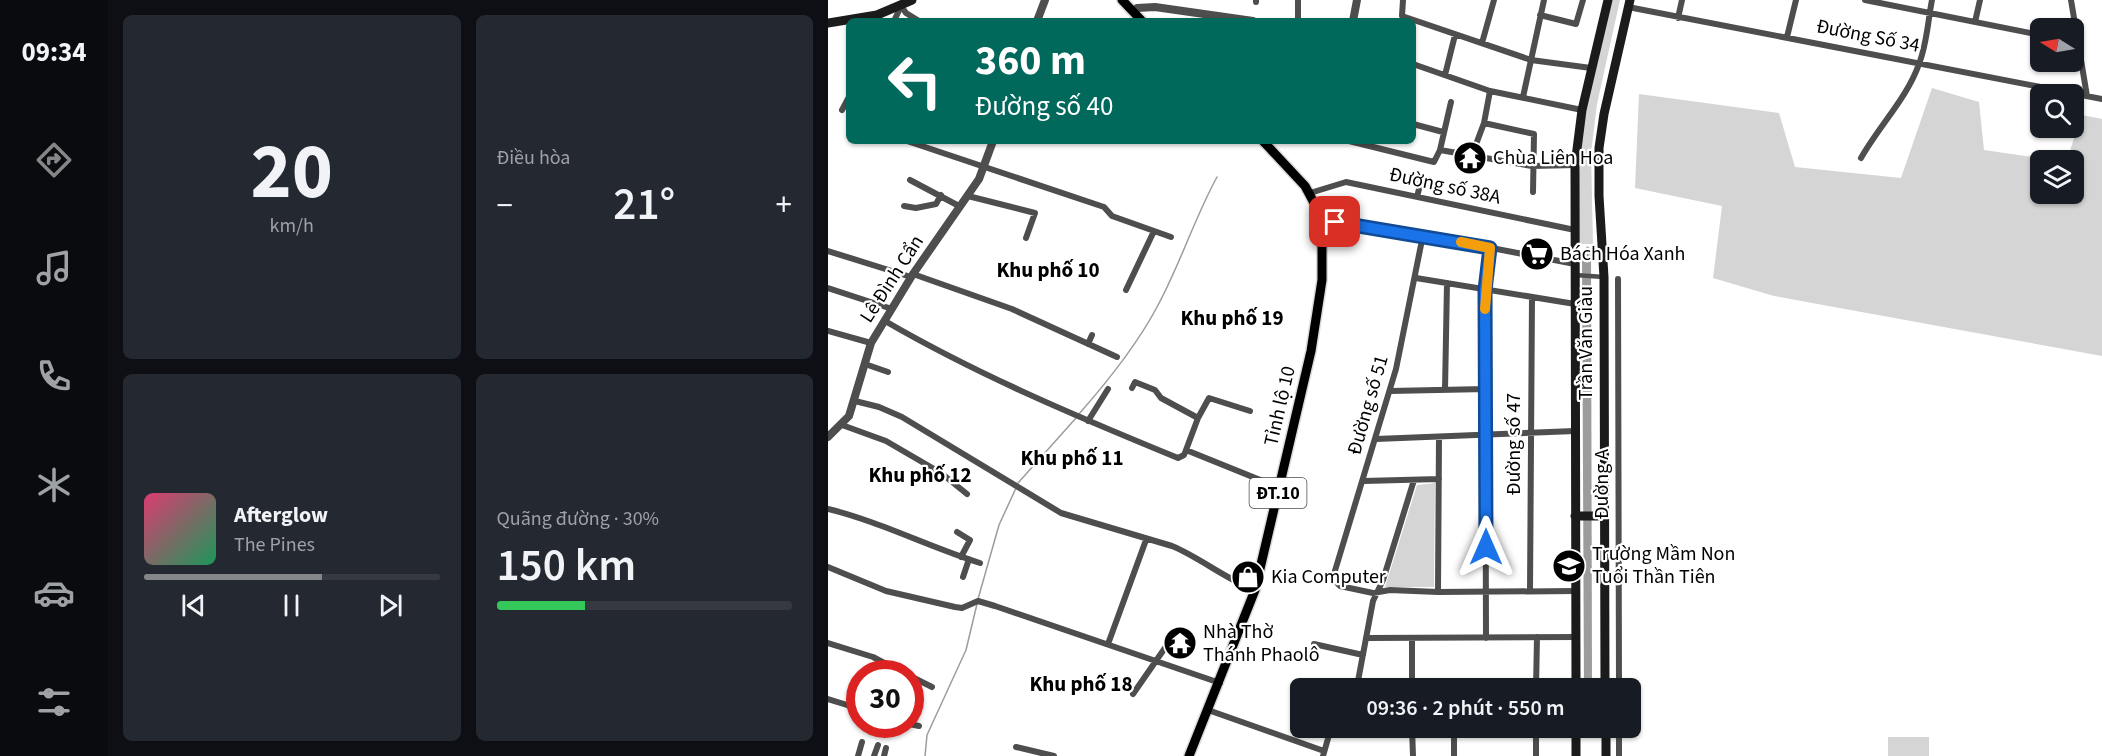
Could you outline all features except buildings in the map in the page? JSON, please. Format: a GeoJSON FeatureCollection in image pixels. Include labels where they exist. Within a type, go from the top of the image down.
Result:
{"type":"FeatureCollection","features":[{"type":"Feature","properties":{"kind":"main road"},"geometry":{"type":"LineString","coordinates":[[858,18],[876,15],[912,0]]}},
{"type":"Feature","properties":{"kind":"main road"},"geometry":{"type":"LineString","coordinates":[[1122,0],[1139,18]]}},
{"type":"Feature","properties":{"kind":"main road","name":"Trần Văn Giàu"},"geometry":{"type":"LineString","coordinates":[[1576,678],[1575,165],[1582,110],[1608,0]]}},
{"type":"Feature","properties":{"kind":"main road","name":"Trần Văn Giàu"},"geometry":{"type":"LineString","coordinates":[[1605,678],[1599,148],[1604,114],[1629,3]]}},
{"type":"Feature","properties":{"kind":"main road"},"geometry":{"type":"LineString","coordinates":[[828,23],[846,20]]}},
{"type":"Feature","properties":{"kind":"main road","name":"Tỉnh lộ 10"},"geometry":{"type":"LineString","coordinates":[[1189,756],[1220,683],[1255,590],[1311,351],[1322,280],[1321,220],[1310,193],[1270,144]]}},
{"type":"Feature","properties":{"kind":"main road"},"geometry":{"type":"LineString","coordinates":[[1577,516],[1602,516]]}},
{"type":"Feature","properties":{"kind":"main road"},"geometry":{"type":"LineString","coordinates":[[1576,738],[1576,756]]}},
{"type":"Feature","properties":{"kind":"main road"},"geometry":{"type":"LineString","coordinates":[[1606,738],[1606,756]]}},
{"type":"Feature","properties":{"kind":"street"},"geometry":{"type":"LineString","coordinates":[[1038,18],[1045,0]]}},
{"type":"Feature","properties":{"kind":"street"},"geometry":{"type":"LineString","coordinates":[[1298,0],[1298,18]]}},
{"type":"Feature","properties":{"kind":"street"},"geometry":{"type":"LineString","coordinates":[[1354,18],[1357,0]]}},
{"type":"Feature","properties":{"kind":"street"},"geometry":{"type":"LineString","coordinates":[[1403,0],[1401,16],[1407,18]]}},
{"type":"Feature","properties":{"kind":"street"},"geometry":{"type":"LineString","coordinates":[[1482,44],[1494,0]]}},
{"type":"Feature","properties":{"kind":"street"},"geometry":{"type":"LineString","coordinates":[[1523,98],[1544,0]]}},
{"type":"Feature","properties":{"kind":"street"},"geometry":{"type":"LineString","coordinates":[[1540,15],[1576,24],[1583,0]]}},
{"type":"Feature","properties":{"kind":"street"},"geometry":{"type":"LineString","coordinates":[[1678,18],[1682,0]]}},
{"type":"Feature","properties":{"kind":"street"},"geometry":{"type":"LineString","coordinates":[[1787,37],[1796,0]]}},
{"type":"Feature","properties":{"kind":"street"},"geometry":{"type":"LineString","coordinates":[[1864,0],[1884,2],[2030,32]]}},
{"type":"Feature","properties":{"kind":"street"},"geometry":{"type":"LineString","coordinates":[[1861,158],[1884,119],[1907,89],[1920,62],[1932,0]]}},
{"type":"Feature","properties":{"kind":"street"},"geometry":{"type":"LineString","coordinates":[[1975,22],[1980,0]]}},
{"type":"Feature","properties":{"kind":"street"},"geometry":{"type":"LineString","coordinates":[[2071,0],[2073,18]]}},
{"type":"Feature","properties":{"kind":"street","name":"Đường Số 34"},"geometry":{"type":"LineString","coordinates":[[1629,3],[1678,18],[1920,62],[2102,99]]}},
{"type":"Feature","properties":{"kind":"street"},"geometry":{"type":"LineString","coordinates":[[895,18],[901,6],[914,18]]}},
{"type":"Feature","properties":{"kind":"street"},"geometry":{"type":"LineString","coordinates":[[1134,12],[1137,8],[1155,7],[1232,18]]}},
{"type":"Feature","properties":{"kind":"street"},"geometry":{"type":"LineString","coordinates":[[1416,21],[1531,60],[1591,68]]}},
{"type":"Feature","properties":{"kind":"street"},"geometry":{"type":"LineString","coordinates":[[1445,75],[1455,35]]}},
{"type":"Feature","properties":{"kind":"street"},"geometry":{"type":"LineString","coordinates":[[1416,65],[1490,91],[1551,106],[1582,110]]}},
{"type":"Feature","properties":{"kind":"street"},"geometry":{"type":"LineString","coordinates":[[2082,72],[2087,96]]}},
{"type":"Feature","properties":{"kind":"street"},"geometry":{"type":"LineString","coordinates":[[1472,155],[1484,123],[1490,91]]}},
{"type":"Feature","properties":{"kind":"street"},"geometry":{"type":"LineString","coordinates":[[842,110],[846,102]]}},
{"type":"Feature","properties":{"kind":"street"},"geometry":{"type":"LineString","coordinates":[[1361,144],[1434,162],[1440,150],[1451,102]]}},
{"type":"Feature","properties":{"kind":"street"},"geometry":{"type":"LineString","coordinates":[[1484,123],[1534,134],[1533,192]]}},
{"type":"Feature","properties":{"kind":"street"},"geometry":{"type":"LineString","coordinates":[[1416,125],[1443,132]]}},
{"type":"Feature","properties":{"kind":"street"},"geometry":{"type":"LineString","coordinates":[[916,144],[1104,207],[1112,216],[1172,237]]}},
{"type":"Feature","properties":{"kind":"street","name":"Lê Đình Cẩn"},"geometry":{"type":"LineString","coordinates":[[828,437],[842,425],[855,401],[871,343],[912,276],[968,196],[985,168],[992,144]]}},
{"type":"Feature","properties":{"kind":"street"},"geometry":{"type":"LineString","coordinates":[[1440,150],[1532,166],[1575,165]]}},
{"type":"Feature","properties":{"kind":"street"},"geometry":{"type":"LineString","coordinates":[[1417,196],[1422,177]]}},
{"type":"Feature","properties":{"kind":"street"},"geometry":{"type":"LineString","coordinates":[[910,180],[941,195],[959,207]]}},
{"type":"Feature","properties":{"kind":"street","name":"Đường số 38A"},"geometry":{"type":"LineString","coordinates":[[1310,193],[1343,181],[1575,230]]}},
{"type":"Feature","properties":{"kind":"street"},"geometry":{"type":"LineString","coordinates":[[931,213],[941,195]]}},
{"type":"Feature","properties":{"kind":"street"},"geometry":{"type":"LineString","coordinates":[[968,196],[1035,213],[1026,238]]}},
{"type":"Feature","properties":{"kind":"street"},"geometry":{"type":"LineString","coordinates":[[904,206],[916,208],[936,204]]}},
{"type":"Feature","properties":{"kind":"street"},"geometry":{"type":"LineString","coordinates":[[1321,220],[1423,235],[1575,264]]}},
{"type":"Feature","properties":{"kind":"street"},"geometry":{"type":"LineString","coordinates":[[1126,290],[1154,231]]}},
{"type":"Feature","properties":{"kind":"street","name":"Đường số 51"},"geometry":{"type":"LineString","coordinates":[[1376,593],[1340,586],[1335,581],[1335,574],[1390,391],[1416,278],[1423,235]]}},
{"type":"Feature","properties":{"kind":"street"},"geometry":{"type":"LineString","coordinates":[[1486,638],[1485,290],[1490,248]]}},
{"type":"Feature","properties":{"kind":"street"},"geometry":{"type":"LineString","coordinates":[[828,251],[1012,309],[1117,357]]}},
{"type":"Feature","properties":{"kind":"street"},"geometry":{"type":"LineString","coordinates":[[1577,275],[1601,277]]}},
{"type":"Feature","properties":{"kind":"street"},"geometry":{"type":"LineString","coordinates":[[1416,278],[1575,304]]}},
{"type":"Feature","properties":{"kind":"street","name":"Đường A"},"geometry":{"type":"LineString","coordinates":[[1618,279],[1619,678]]}},
{"type":"Feature","properties":{"kind":"street"},"geometry":{"type":"LineString","coordinates":[[1445,390],[1447,283]]}},
{"type":"Feature","properties":{"kind":"street"},"geometry":{"type":"LineString","coordinates":[[828,288],[892,309]]}},
{"type":"Feature","properties":{"kind":"street","name":"Đường số 47"},"geometry":{"type":"LineString","coordinates":[[1530,591],[1532,297]]}},
{"type":"Feature","properties":{"kind":"street"},"geometry":{"type":"LineString","coordinates":[[885,321],[927,346],[1068,413],[1178,458],[1184,455],[1198,418],[1209,399],[1250,411]]}},
{"type":"Feature","properties":{"kind":"street"},"geometry":{"type":"LineString","coordinates":[[828,331],[871,343]]}},
{"type":"Feature","properties":{"kind":"street"},"geometry":{"type":"LineString","coordinates":[[1088,344],[1092,335]]}},
{"type":"Feature","properties":{"kind":"street"},"geometry":{"type":"LineString","coordinates":[[865,364],[888,372]]}},
{"type":"Feature","properties":{"kind":"street"},"geometry":{"type":"LineString","coordinates":[[1131,388],[1135,382],[1147,385],[1158,391],[1161,398],[1198,418]]}},
{"type":"Feature","properties":{"kind":"street"},"geometry":{"type":"LineString","coordinates":[[1085,420],[1108,389]]}},
{"type":"Feature","properties":{"kind":"street"},"geometry":{"type":"LineString","coordinates":[[1390,391],[1486,389]]}},
{"type":"Feature","properties":{"kind":"street"},"geometry":{"type":"LineString","coordinates":[[855,401],[879,407],[902,417],[1061,513],[1187,552],[1235,582],[1255,590]]}},
{"type":"Feature","properties":{"kind":"street"},"geometry":{"type":"LineString","coordinates":[[842,425],[886,441],[941,473],[968,494]]}},
{"type":"Feature","properties":{"kind":"street"},"geometry":{"type":"LineString","coordinates":[[1376,440],[1575,431]]}},
{"type":"Feature","properties":{"kind":"street"},"geometry":{"type":"LineString","coordinates":[[1438,592],[1439,437]]}},
{"type":"Feature","properties":{"kind":"street"},"geometry":{"type":"LineString","coordinates":[[1186,450],[1280,488]]}},
{"type":"Feature","properties":{"kind":"street"},"geometry":{"type":"LineString","coordinates":[[1364,481],[1439,479]]}},
{"type":"Feature","properties":{"kind":"street"},"geometry":{"type":"LineString","coordinates":[[1359,678],[1376,593],[1383,580],[1414,480]]}},
{"type":"Feature","properties":{"kind":"street"},"geometry":{"type":"LineString","coordinates":[[828,509],[910,536],[940,550],[980,562]]}},
{"type":"Feature","properties":{"kind":"street"},"geometry":{"type":"LineString","coordinates":[[957,532],[970,540],[961,557]]}},
{"type":"Feature","properties":{"kind":"street"},"geometry":{"type":"LineString","coordinates":[[1108,644],[1146,540]]}},
{"type":"Feature","properties":{"kind":"street"},"geometry":{"type":"LineString","coordinates":[[963,577],[969,559]]}},
{"type":"Feature","properties":{"kind":"street"},"geometry":{"type":"LineString","coordinates":[[828,567],[886,591],[955,607],[969,606],[978,601],[995,606],[1220,683]]}},
{"type":"Feature","properties":{"kind":"street"},"geometry":{"type":"LineString","coordinates":[[1376,593],[1390,590],[1576,591]]}},
{"type":"Feature","properties":{"kind":"street"},"geometry":{"type":"LineString","coordinates":[[1133,694],[1176,633]]}},
{"type":"Feature","properties":{"kind":"street"},"geometry":{"type":"LineString","coordinates":[[1536,678],[1537,637]]}},
{"type":"Feature","properties":{"kind":"street"},"geometry":{"type":"LineString","coordinates":[[1366,638],[1576,637]]}},
{"type":"Feature","properties":{"kind":"street"},"geometry":{"type":"LineString","coordinates":[[1412,638],[1412,678]]}},
{"type":"Feature","properties":{"kind":"street"},"geometry":{"type":"LineString","coordinates":[[828,644],[879,660]]}},
{"type":"Feature","properties":{"kind":"street"},"geometry":{"type":"LineString","coordinates":[[1314,644],[1363,655]]}},
{"type":"Feature","properties":{"kind":"street"},"geometry":{"type":"LineString","coordinates":[[924,683],[932,687]]}},
{"type":"Feature","properties":{"kind":"street"},"geometry":{"type":"LineString","coordinates":[[828,699],[846,705]]}},
{"type":"Feature","properties":{"kind":"street"},"geometry":{"type":"LineString","coordinates":[[1208,710],[1323,754],[1328,738]]}},
{"type":"Feature","properties":{"kind":"street"},"geometry":{"type":"LineString","coordinates":[[1412,738],[1413,756]]}},
{"type":"Feature","properties":{"kind":"street"},"geometry":{"type":"LineString","coordinates":[[1454,738],[1454,756]]}},
{"type":"Feature","properties":{"kind":"street"},"geometry":{"type":"LineString","coordinates":[[1536,738],[1536,756]]}},
{"type":"Feature","properties":{"kind":"street"},"geometry":{"type":"LineString","coordinates":[[1619,738],[1619,756]]}},
{"type":"Feature","properties":{"kind":"street"},"geometry":{"type":"LineString","coordinates":[[858,756],[862,742]]}},
{"type":"Feature","properties":{"kind":"street"},"geometry":{"type":"LineString","coordinates":[[874,756],[878,745]]}},
{"type":"Feature","properties":{"kind":"street"},"geometry":{"type":"LineString","coordinates":[[1016,747],[1054,756]]}},
{"type":"Feature","properties":{"kind":"street"},"geometry":{"type":"LineString","coordinates":[[884,756],[886,748]]}},
{"type":"Feature","properties":{"kind":"shaded area"},"geometry":{"type":"Polygon","coordinates":[[[1610,0],[1620,0],[1597,104],[1591,153],[1593,244],[1579,244],[1578,185],[1585,107],[1610,0]]]}},
{"type":"Feature","properties":{"kind":"shaded area"},"geometry":{"type":"Polygon","coordinates":[[[1932,88],[1979,102],[1984,150],[2030,157],[2030,204],[2084,204],[2084,150],[2070,150],[2074,138],[2084,138],[2084,115],[2102,119],[2102,356],[1774,296],[1713,278],[1722,206],[1635,188],[1639,94],[1779,113],[1795,167],[1901,178],[1932,88]]]}},
{"type":"Feature","properties":{"kind":"shaded area"},"geometry":{"type":"Polygon","coordinates":[[[1587,246],[1591,249],[1592,678],[1584,678],[1582,258],[1587,246]]]}},
{"type":"Feature","properties":{"kind":"shaded area"},"geometry":{"type":"Polygon","coordinates":[[[1435,483],[1434,587],[1385,587],[1417,485],[1435,483]]]}},
{"type":"Feature","properties":{"kind":"shaded area"},"geometry":{"type":"Polygon","coordinates":[[[1888,737],[1929,737],[1929,756],[1888,756],[1888,737]]]}},
{"type":"Feature","properties":{"kind":"waterway"},"geometry":{"type":"LineString","coordinates":[[1079,414],[1101,389],[1149,321],[1173,275],[1217,177]]}},
{"type":"Feature","properties":{"kind":"waterway"},"geometry":{"type":"LineString","coordinates":[[1018,483],[1076,418]]}},
{"type":"Feature","properties":{"kind":"waterway"},"geometry":{"type":"LineString","coordinates":[[978,599],[999,525],[1016,488]]}},
{"type":"Feature","properties":{"kind":"waterway"},"geometry":{"type":"LineString","coordinates":[[925,756],[927,735],[966,650],[977,604]]}},
{"type":"Feature","properties":{"kind":"slow traffic"},"geometry":{"type":"LineString","coordinates":[[1461,242],[1490,248],[1485,309]]}},
{"type":"Feature","properties":{"kind":"place","name":"Chùa Liên Hoa"},"geometry":{"type":"Point","coordinates":[1470,158]}},
{"type":"Feature","properties":{"kind":"place","name":"Bách Hóa Xanh"},"geometry":{"type":"Point","coordinates":[1537,254]}},
{"type":"Feature","properties":{"kind":"place","name":"Trường Mầm Non Tuổi Thần Tiên"},"geometry":{"type":"Point","coordinates":[1569,566]}},
{"type":"Feature","properties":{"kind":"place","name":"Kia Computer"},"geometry":{"type":"Point","coordinates":[1248,577]}},
{"type":"Feature","properties":{"kind":"place","name":"Nhà Thờ Thánh Phaolô"},"geometry":{"type":"Point","coordinates":[1180,643]}},
{"type":"Feature","properties":{"kind":"district","name":"Khu phố 10"},"geometry":{"type":"Point","coordinates":[1048,270]}},
{"type":"Feature","properties":{"kind":"district","name":"Khu phố 19"},"geometry":{"type":"Point","coordinates":[1232,318]}},
{"type":"Feature","properties":{"kind":"district","name":"Khu phố 11"},"geometry":{"type":"Point","coordinates":[1072,458]}},
{"type":"Feature","properties":{"kind":"district","name":"Khu phố 12"},"geometry":{"type":"Point","coordinates":[920,475]}},
{"type":"Feature","properties":{"kind":"district","name":"Khu phố 18"},"geometry":{"type":"Point","coordinates":[1081,684]}},
{"type":"Feature","properties":{"kind":"route"},"geometry":{"type":"LineString","coordinates":[[1335,222],[1392,229],[1490,248],[1485,290],[1486,547]]}}]}
